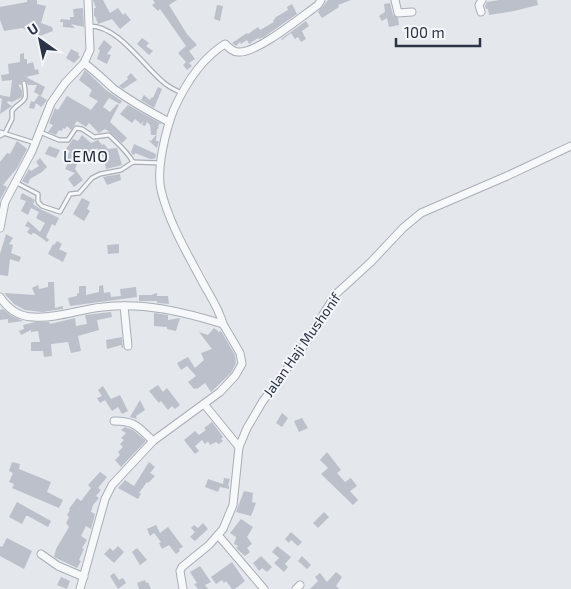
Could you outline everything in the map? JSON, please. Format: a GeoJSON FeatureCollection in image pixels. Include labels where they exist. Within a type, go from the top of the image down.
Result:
{"type":"FeatureCollection","features":[{"type":"Feature","properties":{"kind":"street"},"geometry":{"type":"LineString","coordinates":[[0,228],[2,202],[16,182],[35,143],[45,114],[56,95],[84,63],[90,50],[88,26],[90,6],[88,0]]}},
{"type":"Feature","properties":{"kind":"street"},"geometry":{"type":"LineString","coordinates":[[80,589],[101,510],[108,491],[153,441],[204,404],[229,383],[242,364],[240,353],[223,324],[218,309],[172,224],[161,189],[160,163],[169,122],[182,93],[197,70],[220,47],[225,44],[235,52],[240,52],[268,41],[318,5],[321,0]]}},
{"type":"Feature","properties":{"kind":"street"},"geometry":{"type":"LineString","coordinates":[[395,0],[398,12],[412,12]]}},
{"type":"Feature","properties":{"kind":"street"},"geometry":{"type":"LineString","coordinates":[[481,12],[479,4],[482,0]]}},
{"type":"Feature","properties":{"kind":"street"},"geometry":{"type":"LineString","coordinates":[[84,63],[115,89],[142,108],[169,122]]}},
{"type":"Feature","properties":{"kind":"street","name":"Jalan Haji Mushonif"},"geometry":{"type":"LineString","coordinates":[[183,589],[180,571],[182,567],[218,535],[228,519],[232,505],[239,447],[247,428],[256,411],[301,350],[333,298],[408,224],[426,210],[508,176],[571,146]]}},
{"type":"Feature","properties":{"kind":"street"},"geometry":{"type":"LineString","coordinates":[[0,297],[13,311],[35,318],[96,308],[124,306],[179,312],[223,324]]}},
{"type":"Feature","properties":{"kind":"street"},"geometry":{"type":"LineString","coordinates":[[124,306],[128,346]]}},
{"type":"Feature","properties":{"kind":"street"},"geometry":{"type":"LineString","coordinates":[[204,404],[239,447]]}},
{"type":"Feature","properties":{"kind":"street"},"geometry":{"type":"LineString","coordinates":[[114,421],[134,423],[153,441]]}},
{"type":"Feature","properties":{"kind":"street"},"geometry":{"type":"LineString","coordinates":[[218,535],[264,589]]}},
{"type":"Feature","properties":{"kind":"street"},"geometry":{"type":"LineString","coordinates":[[41,554],[58,566],[84,577]]}},
{"type":"Feature","properties":{"kind":"lane"},"geometry":{"type":"LineString","coordinates":[[88,26],[101,27],[120,40],[164,84],[182,93]]}},
{"type":"Feature","properties":{"kind":"lane"},"geometry":{"type":"LineString","coordinates":[[0,136],[5,133],[12,119],[12,111],[24,102],[26,97],[24,83]]}},
{"type":"Feature","properties":{"kind":"lane"},"geometry":{"type":"LineString","coordinates":[[39,132],[64,140],[68,140],[76,128],[82,129],[94,137],[109,134],[125,150],[133,162]]}},
{"type":"Feature","properties":{"kind":"lane"},"geometry":{"type":"LineString","coordinates":[[0,132],[35,143]]}},
{"type":"Feature","properties":{"kind":"lane"},"geometry":{"type":"LineString","coordinates":[[16,182],[38,194],[38,202],[42,206],[60,212],[70,194],[79,193],[92,178],[100,174],[121,170],[133,162],[160,163]]}},
{"type":"Feature","properties":{"kind":"building"},"geometry":{"type":"Polygon","coordinates":[[[27,0],[37,0],[37,4],[46,6],[41,23],[52,27],[53,31],[37,37],[38,34],[22,28],[4,31],[0,20],[0,7],[27,2],[27,0]]]}},
{"type":"Feature","properties":{"kind":"building"},"geometry":{"type":"Polygon","coordinates":[[[93,0],[103,0],[110,13],[118,8],[123,15],[125,13],[131,20],[120,29],[112,19],[98,24],[94,16],[94,8],[96,8],[93,0]]]}},
{"type":"Feature","properties":{"kind":"building"},"geometry":{"type":"Polygon","coordinates":[[[153,0],[177,0],[169,5],[187,34],[197,45],[189,51],[195,59],[189,63],[192,66],[187,70],[183,65],[186,62],[178,53],[186,46],[160,9],[158,11],[152,5],[155,3],[153,0]]]}},
{"type":"Feature","properties":{"kind":"building"},"geometry":{"type":"Polygon","coordinates":[[[328,0],[351,0],[338,5],[339,7],[322,18],[318,12],[328,0]]]}},
{"type":"Feature","properties":{"kind":"building"},"geometry":{"type":"Polygon","coordinates":[[[499,0],[537,0],[538,5],[489,15],[488,9],[485,6],[487,2],[499,0]]]}},
{"type":"Feature","properties":{"kind":"building"},"geometry":{"type":"Polygon","coordinates":[[[390,3],[393,15],[398,18],[399,25],[389,27],[387,18],[382,21],[379,16],[385,12],[384,4],[390,3]]]}},
{"type":"Feature","properties":{"kind":"building"},"geometry":{"type":"Polygon","coordinates":[[[292,4],[297,14],[264,37],[258,38],[249,44],[247,40],[241,44],[240,42],[236,46],[232,43],[258,27],[260,30],[274,22],[276,17],[288,10],[287,7],[292,4]]]}},
{"type":"Feature","properties":{"kind":"building"},"geometry":{"type":"Polygon","coordinates":[[[217,5],[223,6],[220,21],[214,19],[217,5]]]}},
{"type":"Feature","properties":{"kind":"building"},"geometry":{"type":"Polygon","coordinates":[[[83,8],[84,27],[71,24],[75,28],[63,27],[63,22],[60,22],[61,19],[70,20],[70,17],[74,17],[73,9],[83,8]]]}},
{"type":"Feature","properties":{"kind":"building"},"geometry":{"type":"Polygon","coordinates":[[[306,21],[309,26],[302,31],[306,39],[301,42],[298,37],[295,39],[291,33],[281,39],[306,21]]]}},
{"type":"Feature","properties":{"kind":"building"},"geometry":{"type":"Polygon","coordinates":[[[142,38],[149,43],[146,46],[153,51],[149,55],[137,44],[142,38]]]}},
{"type":"Feature","properties":{"kind":"building"},"geometry":{"type":"Polygon","coordinates":[[[104,40],[112,47],[107,54],[111,55],[107,64],[97,59],[100,50],[98,49],[104,40]]]}},
{"type":"Feature","properties":{"kind":"building"},"geometry":{"type":"Polygon","coordinates":[[[71,49],[79,53],[80,57],[74,63],[66,58],[71,49]]]}},
{"type":"Feature","properties":{"kind":"building"},"geometry":{"type":"Polygon","coordinates":[[[24,53],[24,59],[27,59],[27,64],[33,62],[35,70],[38,69],[39,74],[26,77],[45,87],[41,96],[34,92],[37,85],[28,85],[26,81],[22,80],[21,85],[18,84],[22,91],[22,97],[12,102],[8,101],[7,103],[12,106],[0,114],[2,99],[0,95],[10,97],[12,80],[2,81],[1,75],[9,74],[8,64],[20,62],[20,54],[24,53]]]}},
{"type":"Feature","properties":{"kind":"building"},"geometry":{"type":"Polygon","coordinates":[[[85,70],[106,90],[122,101],[120,104],[109,98],[103,107],[110,112],[117,104],[119,105],[110,122],[127,138],[122,143],[105,129],[99,133],[89,123],[86,127],[77,121],[71,130],[67,126],[62,131],[59,130],[56,135],[48,132],[53,125],[49,123],[55,108],[58,110],[67,96],[91,110],[98,101],[89,96],[92,90],[79,80],[85,70]]]}},
{"type":"Feature","properties":{"kind":"building"},"geometry":{"type":"Polygon","coordinates":[[[131,73],[137,80],[123,89],[119,86],[128,79],[127,77],[131,73]]]}},
{"type":"Feature","properties":{"kind":"building"},"geometry":{"type":"Polygon","coordinates":[[[158,87],[162,89],[154,108],[141,100],[144,95],[150,100],[153,98],[158,87]]]}},
{"type":"Feature","properties":{"kind":"building"},"geometry":{"type":"Polygon","coordinates":[[[39,95],[47,100],[41,107],[36,103],[34,109],[29,108],[31,101],[34,102],[39,95]]]}},
{"type":"Feature","properties":{"kind":"building"},"geometry":{"type":"Polygon","coordinates":[[[128,105],[162,124],[159,124],[157,129],[156,141],[159,141],[157,148],[148,140],[151,141],[156,135],[151,135],[150,125],[147,122],[145,126],[142,125],[144,121],[141,124],[135,119],[132,123],[120,114],[128,105]]]}},
{"type":"Feature","properties":{"kind":"building"},"geometry":{"type":"Polygon","coordinates":[[[82,135],[91,143],[98,140],[108,149],[117,148],[122,165],[106,169],[104,159],[97,148],[84,158],[81,154],[75,169],[83,180],[74,187],[68,179],[75,173],[65,169],[68,163],[64,161],[70,151],[66,149],[73,139],[78,141],[82,135]]]}},
{"type":"Feature","properties":{"kind":"building"},"geometry":{"type":"Polygon","coordinates":[[[17,141],[27,149],[17,168],[3,185],[7,187],[0,200],[0,162],[7,153],[10,154],[17,141]]]}},
{"type":"Feature","properties":{"kind":"building"},"geometry":{"type":"Polygon","coordinates":[[[134,144],[156,154],[156,157],[150,159],[135,153],[135,155],[132,154],[134,144]]]}},
{"type":"Feature","properties":{"kind":"building"},"geometry":{"type":"Polygon","coordinates":[[[49,146],[60,150],[56,158],[45,154],[49,146]]]}},
{"type":"Feature","properties":{"kind":"building"},"geometry":{"type":"Polygon","coordinates":[[[40,158],[47,167],[30,179],[28,184],[22,181],[29,169],[31,171],[39,166],[36,162],[40,158]]]}},
{"type":"Feature","properties":{"kind":"building"},"geometry":{"type":"Polygon","coordinates":[[[120,174],[121,180],[107,185],[103,177],[120,174]]]}},
{"type":"Feature","properties":{"kind":"building"},"geometry":{"type":"Polygon","coordinates":[[[22,193],[35,200],[33,204],[40,209],[59,218],[55,226],[52,224],[46,237],[49,240],[47,242],[36,234],[33,233],[31,235],[27,232],[30,228],[25,226],[28,221],[40,232],[45,223],[36,218],[39,212],[31,208],[28,215],[21,211],[26,201],[20,199],[22,193]]]}},
{"type":"Feature","properties":{"kind":"building"},"geometry":{"type":"Polygon","coordinates":[[[82,198],[90,202],[87,209],[90,211],[84,221],[73,214],[82,198]]]}},
{"type":"Feature","properties":{"kind":"building"},"geometry":{"type":"Polygon","coordinates":[[[6,234],[13,238],[9,244],[13,245],[11,253],[21,257],[19,262],[10,259],[8,276],[0,275],[0,254],[6,234]]]}},
{"type":"Feature","properties":{"kind":"building"},"geometry":{"type":"Polygon","coordinates":[[[57,241],[62,244],[59,249],[67,253],[63,262],[48,254],[53,244],[57,241]]]}},
{"type":"Feature","properties":{"kind":"building"},"geometry":{"type":"Polygon","coordinates":[[[119,244],[119,253],[108,254],[107,245],[119,244]]]}},
{"type":"Feature","properties":{"kind":"building"},"geometry":{"type":"Polygon","coordinates":[[[48,282],[54,282],[55,308],[63,306],[63,309],[42,312],[25,310],[14,304],[4,293],[35,295],[32,288],[38,285],[39,289],[48,287],[48,282]]]}},
{"type":"Feature","properties":{"kind":"building"},"geometry":{"type":"Polygon","coordinates":[[[103,285],[104,293],[110,292],[111,297],[121,296],[120,289],[136,287],[137,297],[70,306],[68,298],[77,296],[79,286],[86,286],[86,295],[99,292],[99,286],[103,285]]]}},
{"type":"Feature","properties":{"kind":"building"},"geometry":{"type":"Polygon","coordinates":[[[157,293],[157,296],[168,296],[169,304],[157,303],[157,301],[139,301],[139,295],[157,293]]]}},
{"type":"Feature","properties":{"kind":"building"},"geometry":{"type":"Polygon","coordinates":[[[3,309],[23,321],[8,323],[8,319],[0,320],[0,310],[3,309]]]}},
{"type":"Feature","properties":{"kind":"building"},"geometry":{"type":"Polygon","coordinates":[[[111,312],[112,317],[97,320],[99,330],[78,336],[81,351],[71,353],[68,342],[51,344],[52,356],[44,357],[43,351],[31,351],[31,342],[40,342],[38,331],[31,332],[31,330],[21,335],[19,331],[24,329],[23,325],[35,322],[49,322],[50,324],[75,318],[76,326],[87,324],[85,315],[111,312]]]}},
{"type":"Feature","properties":{"kind":"building"},"geometry":{"type":"Polygon","coordinates":[[[154,313],[168,315],[168,320],[180,318],[176,331],[167,329],[167,327],[154,326],[154,313]]]}},
{"type":"Feature","properties":{"kind":"building"},"geometry":{"type":"Polygon","coordinates":[[[214,328],[219,332],[221,331],[235,355],[236,363],[231,373],[211,392],[205,383],[194,389],[188,382],[196,376],[187,366],[181,370],[177,363],[188,357],[195,368],[204,360],[201,353],[212,349],[199,332],[208,335],[214,328]]]}},
{"type":"Feature","properties":{"kind":"building"},"geometry":{"type":"Polygon","coordinates":[[[122,337],[123,348],[121,345],[107,349],[106,340],[122,337]]]}},
{"type":"Feature","properties":{"kind":"building"},"geometry":{"type":"Polygon","coordinates":[[[158,385],[163,392],[167,388],[180,405],[175,409],[172,406],[168,410],[161,401],[159,403],[149,391],[158,385]]]}},
{"type":"Feature","properties":{"kind":"building"},"geometry":{"type":"Polygon","coordinates":[[[103,386],[111,399],[120,395],[128,411],[122,414],[118,407],[112,411],[105,400],[100,403],[97,398],[102,396],[98,390],[103,386]]]}},
{"type":"Feature","properties":{"kind":"building"},"geometry":{"type":"Polygon","coordinates":[[[140,400],[145,410],[136,416],[137,419],[130,417],[140,400]]]}},
{"type":"Feature","properties":{"kind":"building"},"geometry":{"type":"Polygon","coordinates":[[[282,413],[288,418],[282,427],[276,423],[282,413]]]}},
{"type":"Feature","properties":{"kind":"building"},"geometry":{"type":"Polygon","coordinates":[[[302,418],[308,428],[299,432],[294,421],[302,418]]]}},
{"type":"Feature","properties":{"kind":"building"},"geometry":{"type":"Polygon","coordinates":[[[212,422],[223,437],[221,439],[223,441],[219,444],[216,442],[210,445],[208,441],[205,444],[202,440],[195,446],[199,451],[195,454],[184,440],[195,431],[199,435],[212,422]]]}},
{"type":"Feature","properties":{"kind":"building"},"geometry":{"type":"Polygon","coordinates":[[[125,427],[133,430],[146,441],[121,467],[115,460],[120,455],[118,452],[123,447],[120,444],[124,440],[121,438],[126,433],[121,430],[125,427]]]}},
{"type":"Feature","properties":{"kind":"building"},"geometry":{"type":"Polygon","coordinates":[[[327,452],[341,470],[337,473],[345,482],[351,478],[357,486],[350,491],[358,500],[353,505],[321,474],[328,468],[320,460],[327,452]]]}},
{"type":"Feature","properties":{"kind":"building"},"geometry":{"type":"Polygon","coordinates":[[[12,462],[20,464],[19,469],[51,482],[47,492],[63,500],[59,508],[12,488],[14,484],[9,482],[13,473],[9,471],[12,462]]]}},
{"type":"Feature","properties":{"kind":"building"},"geometry":{"type":"Polygon","coordinates":[[[149,462],[155,467],[150,473],[155,476],[147,482],[139,493],[141,494],[138,499],[118,488],[125,480],[134,486],[149,462]]]}},
{"type":"Feature","properties":{"kind":"building"},"geometry":{"type":"Polygon","coordinates":[[[100,472],[107,477],[98,488],[101,490],[96,496],[99,498],[93,505],[91,512],[95,514],[91,529],[86,526],[81,536],[87,540],[82,548],[84,549],[79,560],[81,561],[77,568],[54,557],[56,549],[69,527],[66,523],[69,517],[67,515],[69,509],[77,498],[81,501],[91,488],[88,485],[100,472]]]}},
{"type":"Feature","properties":{"kind":"building"},"geometry":{"type":"Polygon","coordinates":[[[224,478],[230,479],[229,489],[220,487],[218,492],[205,487],[208,479],[223,484],[224,478]]]}},
{"type":"Feature","properties":{"kind":"building"},"geometry":{"type":"Polygon","coordinates":[[[244,491],[253,493],[252,502],[256,503],[251,516],[236,512],[244,491]]]}},
{"type":"Feature","properties":{"kind":"building"},"geometry":{"type":"Polygon","coordinates":[[[17,502],[51,521],[48,527],[28,516],[26,516],[22,524],[9,517],[17,502]]]}},
{"type":"Feature","properties":{"kind":"building"},"geometry":{"type":"Polygon","coordinates":[[[324,512],[329,517],[318,528],[313,523],[324,512]]]}},
{"type":"Feature","properties":{"kind":"building"},"geometry":{"type":"Polygon","coordinates":[[[241,519],[253,527],[247,537],[252,544],[247,548],[250,552],[245,556],[236,548],[238,546],[234,544],[236,537],[230,533],[241,519]]]}},
{"type":"Feature","properties":{"kind":"building"},"geometry":{"type":"Polygon","coordinates":[[[203,523],[208,529],[195,541],[190,537],[195,532],[191,528],[194,525],[198,528],[203,523]]]}},
{"type":"Feature","properties":{"kind":"building"},"geometry":{"type":"Polygon","coordinates":[[[156,525],[160,533],[168,527],[183,547],[179,549],[180,551],[176,554],[169,545],[162,549],[159,543],[161,542],[154,533],[150,536],[147,529],[156,525]]]}},
{"type":"Feature","properties":{"kind":"building"},"geometry":{"type":"Polygon","coordinates":[[[291,532],[302,542],[298,546],[291,540],[289,543],[285,539],[291,532]]]}},
{"type":"Feature","properties":{"kind":"building"},"geometry":{"type":"Polygon","coordinates":[[[7,538],[32,551],[24,569],[0,556],[0,546],[2,547],[7,538]]]}},
{"type":"Feature","properties":{"kind":"building"},"geometry":{"type":"Polygon","coordinates":[[[118,546],[124,552],[114,563],[104,554],[110,548],[113,551],[118,546]]]}},
{"type":"Feature","properties":{"kind":"building"},"geometry":{"type":"Polygon","coordinates":[[[277,546],[291,557],[285,564],[288,567],[284,572],[274,563],[279,558],[272,552],[277,546]]]}},
{"type":"Feature","properties":{"kind":"building"},"geometry":{"type":"Polygon","coordinates":[[[137,548],[147,560],[140,565],[132,552],[137,548]]]}},
{"type":"Feature","properties":{"kind":"building"},"geometry":{"type":"Polygon","coordinates":[[[261,556],[272,567],[267,572],[262,568],[259,571],[253,563],[261,556]]]}},
{"type":"Feature","properties":{"kind":"building"},"geometry":{"type":"Polygon","coordinates":[[[302,556],[311,565],[307,569],[298,561],[302,556]]]}},
{"type":"Feature","properties":{"kind":"building"},"geometry":{"type":"Polygon","coordinates":[[[232,562],[245,581],[235,589],[232,589],[226,581],[224,583],[222,580],[216,584],[211,577],[232,562]]]}},
{"type":"Feature","properties":{"kind":"building"},"geometry":{"type":"Polygon","coordinates":[[[200,566],[211,582],[205,585],[208,589],[198,589],[194,584],[197,583],[190,572],[200,566]]]}},
{"type":"Feature","properties":{"kind":"building"},"geometry":{"type":"Polygon","coordinates":[[[336,572],[342,577],[336,586],[339,589],[310,589],[318,581],[315,577],[320,573],[327,582],[336,572]]]}},
{"type":"Feature","properties":{"kind":"building"},"geometry":{"type":"Polygon","coordinates":[[[114,573],[119,580],[123,578],[126,583],[118,589],[110,576],[114,573]]]}},
{"type":"Feature","properties":{"kind":"building"},"geometry":{"type":"Polygon","coordinates":[[[61,577],[70,581],[67,589],[57,585],[61,577]]]}},
{"type":"Feature","properties":{"kind":"building"},"geometry":{"type":"Polygon","coordinates":[[[145,580],[151,589],[139,589],[137,583],[145,580]]]}},
{"type":"Feature","properties":{"kind":"district","name":"LEMO"},"geometry":{"type":"Point","coordinates":[86,156]}}]}
